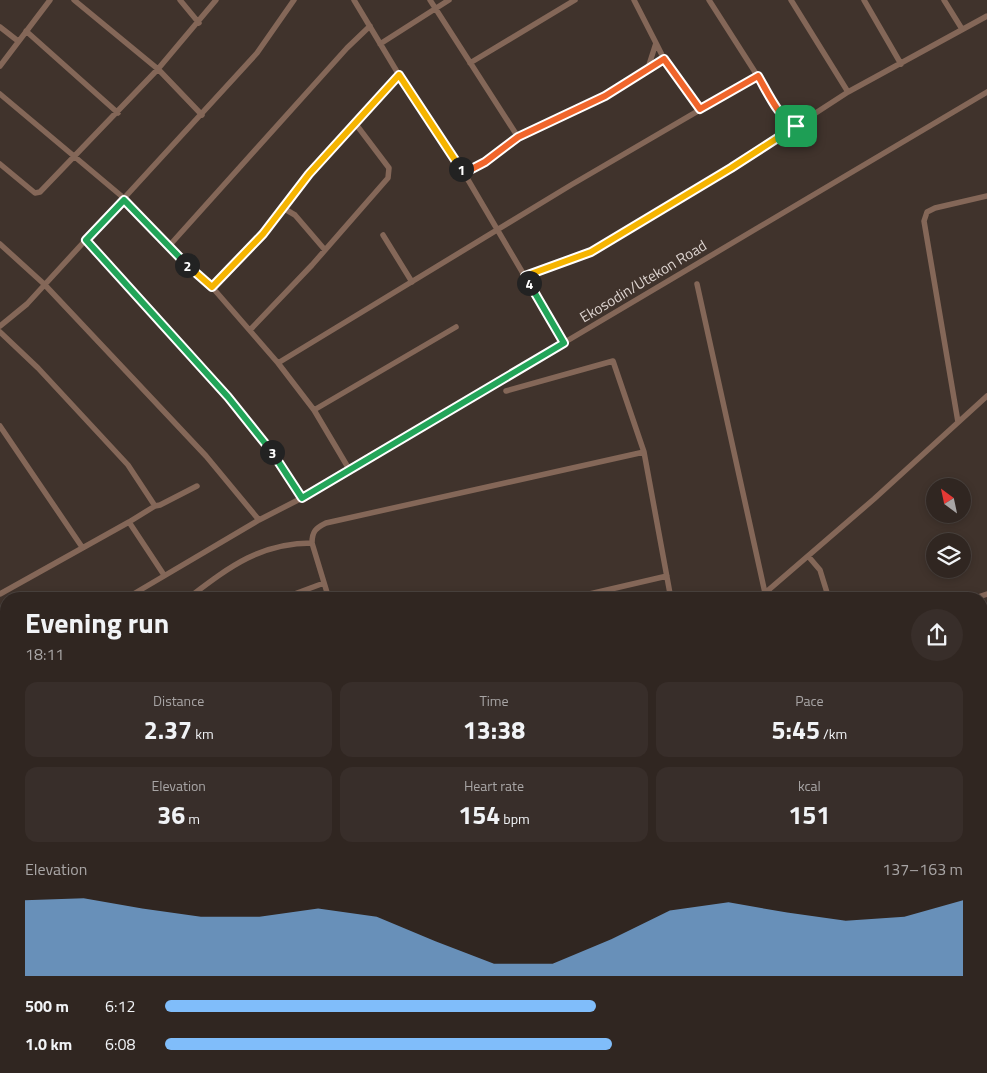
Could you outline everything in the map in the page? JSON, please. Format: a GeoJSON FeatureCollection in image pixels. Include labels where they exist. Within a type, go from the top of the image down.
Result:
{"type":"FeatureCollection","features":[{"type":"Feature","properties":{"kind":"street"},"geometry":{"type":"LineString","coordinates":[[0,66],[50,0]]}},
{"type":"Feature","properties":{"kind":"street"},"geometry":{"type":"LineString","coordinates":[[74,0],[127,41],[158,69],[202,115]]}},
{"type":"Feature","properties":{"kind":"street"},"geometry":{"type":"LineString","coordinates":[[180,0],[199,23]]}},
{"type":"Feature","properties":{"kind":"street"},"geometry":{"type":"LineString","coordinates":[[0,164],[35,193],[40,192],[73,155],[118,112],[158,69],[199,23],[216,0]]}},
{"type":"Feature","properties":{"kind":"street"},"geometry":{"type":"LineString","coordinates":[[0,326],[27,304],[202,115],[257,53],[294,0]]}},
{"type":"Feature","properties":{"kind":"street"},"geometry":{"type":"LineString","coordinates":[[354,0],[399,75],[464,173],[564,343]]}},
{"type":"Feature","properties":{"kind":"street"},"geometry":{"type":"LineString","coordinates":[[430,0],[518,137]]}},
{"type":"Feature","properties":{"kind":"street"},"geometry":{"type":"LineString","coordinates":[[380,44],[449,0]]}},
{"type":"Feature","properties":{"kind":"street"},"geometry":{"type":"LineString","coordinates":[[470,63],[575,0]]}},
{"type":"Feature","properties":{"kind":"street"},"geometry":{"type":"LineString","coordinates":[[634,0],[664,59],[700,109]]}},
{"type":"Feature","properties":{"kind":"street"},"geometry":{"type":"LineString","coordinates":[[709,0],[783,116],[796,126]]}},
{"type":"Feature","properties":{"kind":"street"},"geometry":{"type":"LineString","coordinates":[[790,0],[848,92]]}},
{"type":"Feature","properties":{"kind":"street"},"geometry":{"type":"LineString","coordinates":[[864,0],[901,64]]}},
{"type":"Feature","properties":{"kind":"street"},"geometry":{"type":"LineString","coordinates":[[944,0],[962,29]]}},
{"type":"Feature","properties":{"kind":"street"},"geometry":{"type":"LineString","coordinates":[[525,276],[591,252],[731,168],[814,116],[848,92],[987,16]]}},
{"type":"Feature","properties":{"kind":"street"},"geometry":{"type":"LineString","coordinates":[[169,246],[347,48],[370,26]]}},
{"type":"Feature","properties":{"kind":"street"},"geometry":{"type":"LineString","coordinates":[[0,27],[18,41]]}},
{"type":"Feature","properties":{"kind":"street"},"geometry":{"type":"LineString","coordinates":[[26,31],[118,112]]}},
{"type":"Feature","properties":{"kind":"street"},"geometry":{"type":"LineString","coordinates":[[648,68],[656,43]]}},
{"type":"Feature","properties":{"kind":"street"},"geometry":{"type":"LineString","coordinates":[[464,173],[485,162],[518,137],[605,96],[664,59]]}},
{"type":"Feature","properties":{"kind":"street"},"geometry":{"type":"LineString","coordinates":[[212,287],[263,234],[309,174],[399,75]]}},
{"type":"Feature","properties":{"kind":"street"},"geometry":{"type":"LineString","coordinates":[[278,362],[758,76]]}},
{"type":"Feature","properties":{"kind":"street","name":"Ekosodin/Utekon Road"},"geometry":{"type":"LineString","coordinates":[[137,592],[259,520],[302,498],[987,92]]}},
{"type":"Feature","properties":{"kind":"street"},"geometry":{"type":"LineString","coordinates":[[0,94],[124,200],[212,287],[251,329],[278,362],[314,410],[349,469]]}},
{"type":"Feature","properties":{"kind":"street"},"geometry":{"type":"LineString","coordinates":[[251,329],[325,250],[388,178],[389,168],[356,123]]}},
{"type":"Feature","properties":{"kind":"street"},"geometry":{"type":"LineString","coordinates":[[958,422],[924,221],[927,212],[935,208],[987,196]]}},
{"type":"Feature","properties":{"kind":"street"},"geometry":{"type":"LineString","coordinates":[[284,208],[295,215],[325,250]]}},
{"type":"Feature","properties":{"kind":"street"},"geometry":{"type":"LineString","coordinates":[[383,235],[412,282]]}},
{"type":"Feature","properties":{"kind":"street"},"geometry":{"type":"LineString","coordinates":[[86,240],[262,437],[302,498]]}},
{"type":"Feature","properties":{"kind":"street"},"geometry":{"type":"LineString","coordinates":[[0,244],[44,284],[206,456],[259,520]]}},
{"type":"Feature","properties":{"kind":"street"},"geometry":{"type":"LineString","coordinates":[[697,284],[764,592]]}},
{"type":"Feature","properties":{"kind":"street"},"geometry":{"type":"LineString","coordinates":[[314,410],[456,327]]}},
{"type":"Feature","properties":{"kind":"street"},"geometry":{"type":"LineString","coordinates":[[0,332],[38,368],[128,465],[156,506]]}},
{"type":"Feature","properties":{"kind":"street"},"geometry":{"type":"LineString","coordinates":[[506,391],[614,361],[644,452],[669,592]]}},
{"type":"Feature","properties":{"kind":"street"},"geometry":{"type":"LineString","coordinates":[[765,592],[987,396]]}},
{"type":"Feature","properties":{"kind":"street"},"geometry":{"type":"LineString","coordinates":[[0,426],[82,547]]}},
{"type":"Feature","properties":{"kind":"street"},"geometry":{"type":"LineString","coordinates":[[327,592],[312,542],[312,534],[326,523],[644,452]]}},
{"type":"Feature","properties":{"kind":"street"},"geometry":{"type":"LineString","coordinates":[[3,592],[156,506],[197,486]]}},
{"type":"Feature","properties":{"kind":"street"},"geometry":{"type":"LineString","coordinates":[[129,522],[164,576]]}},
{"type":"Feature","properties":{"kind":"street"},"geometry":{"type":"LineString","coordinates":[[197,592],[237,563],[261,550],[293,543],[312,542]]}},
{"type":"Feature","properties":{"kind":"street"},"geometry":{"type":"LineString","coordinates":[[808,556],[820,570],[827,592]]}},
{"type":"Feature","properties":{"kind":"street"},"geometry":{"type":"LineString","coordinates":[[598,592],[666,576]]}},
{"type":"Feature","properties":{"kind":"street"},"geometry":{"type":"LineString","coordinates":[[299,592],[324,583]]}},
{"type":"Feature","properties":{"kind":"route"},"geometry":{"type":"LineString","coordinates":[[664,59],[687,94],[700,109],[733,92],[758,76],[783,116],[796,126],[731,168],[591,252],[525,276],[564,343],[302,498],[262,437],[186,349],[86,240],[124,200],[212,287],[263,234],[309,174],[399,75],[464,173],[485,162],[518,137],[605,96],[664,59]]}}]}
